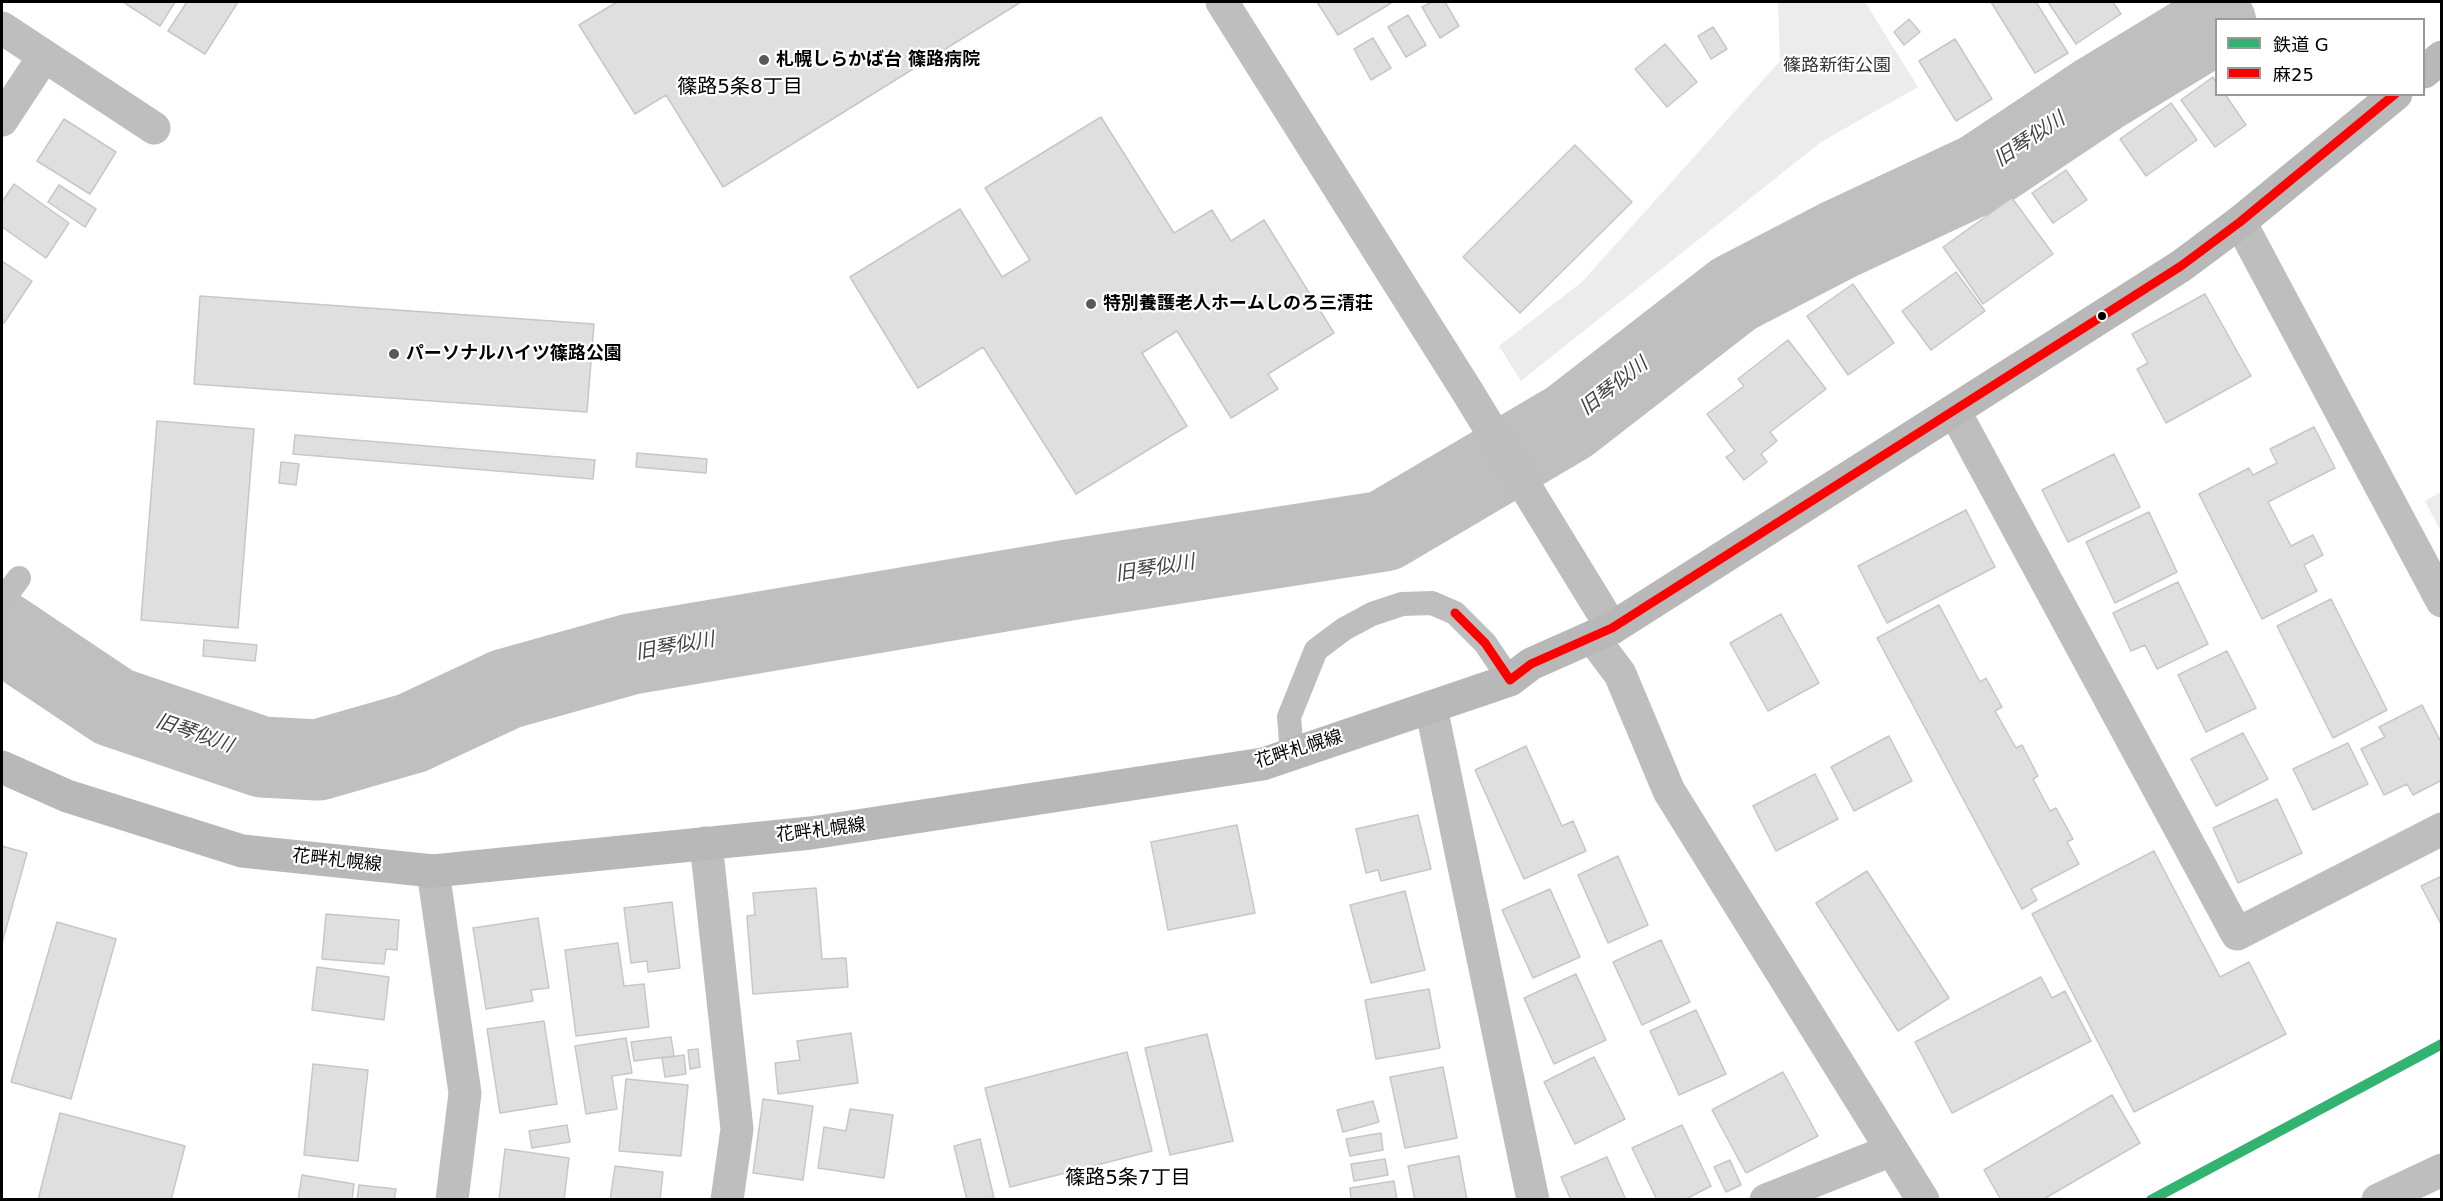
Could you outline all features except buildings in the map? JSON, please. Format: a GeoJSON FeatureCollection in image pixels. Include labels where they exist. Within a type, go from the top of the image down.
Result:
{"type":"FeatureCollection","features":[{"type":"Feature","properties":{"kind":"main road"},"geometry":{"type":"LineString","coordinates":[[2425,71],[2442,57]]}},
{"type":"Feature","properties":{"kind":"main road","name":"花畔札幌線"},"geometry":{"type":"LineString","coordinates":[[2,767],[66,796],[242,851],[433,871],[823,831],[1263,764],[1510,681],[1532,664],[1602,633],[1955,412],[2181,266],[2240,222],[2394,96]]}},
{"type":"Feature","properties":{"kind":"street"},"geometry":{"type":"LineString","coordinates":[[1222,2],[1539,507],[1602,633],[1670,790],[1923,1200]]}},
{"type":"Feature","properties":{"kind":"street"},"geometry":{"type":"LineString","coordinates":[[2,28],[154,128]]}},
{"type":"Feature","properties":{"kind":"street"},"geometry":{"type":"LineString","coordinates":[[2,120],[44,56]]}},
{"type":"Feature","properties":{"kind":"street"},"geometry":{"type":"LineString","coordinates":[[2240,222],[2442,601]]}},
{"type":"Feature","properties":{"kind":"street"},"geometry":{"type":"LineString","coordinates":[[1955,412],[2237,934],[2442,829]]}},
{"type":"Feature","properties":{"kind":"street"},"geometry":{"type":"LineString","coordinates":[[1431,707],[1533,1200]]}},
{"type":"Feature","properties":{"kind":"street"},"geometry":{"type":"LineString","coordinates":[[706,843],[737,1129],[727,1200]]}},
{"type":"Feature","properties":{"kind":"street"},"geometry":{"type":"LineString","coordinates":[[433,871],[465,1093],[452,1200]]}},
{"type":"Feature","properties":{"kind":"street"},"geometry":{"type":"LineString","coordinates":[[1766,1200],[1892,1150]]}},
{"type":"Feature","properties":{"kind":"street"},"geometry":{"type":"LineString","coordinates":[[2378,1200],[2442,1170]]}},
{"type":"Feature","properties":{"kind":"lane"},"geometry":{"type":"LineString","coordinates":[[2,601],[19,578]]}},
{"type":"Feature","properties":{"kind":"lane"},"geometry":{"type":"LineString","coordinates":[[1292,754],[1288,717],[1316,650],[1344,629],[1372,614],[1402,604],[1432,603],[1455,613],[1494,654],[1510,681]]}},
{"type":"Feature","properties":{"kind":"green space","name":"篠路新街公園"},"geometry":{"type":"Polygon","coordinates":[[[1778,2],[1865,2],[1918,87],[1821,142],[1521,381],[1499,346],[1582,282],[1780,61],[1778,2]]]}},
{"type":"Feature","properties":{"kind":"green space"},"geometry":{"type":"Polygon","coordinates":[[[2441,492],[2441,532],[2425,501],[2441,492]]]}},
{"type":"Feature","properties":{"kind":"waterway","name":"旧琴似川"},"geometry":{"type":"LineString","coordinates":[[2,632],[114,707],[262,757],[318,760],[412,733],[506,689],[631,654],[1069,580],[1384,531],[1569,422],[1734,294],[1838,240],[1981,173],[2099,94],[2215,24]]}},
{"type":"Feature","properties":{"kind":"rail line","name":"G"},"geometry":{"type":"LineString","coordinates":[[2151,1200],[2442,1044]]}},
{"type":"Feature","properties":{"kind":"transit line","name":"麻25"},"geometry":{"type":"LineString","coordinates":[[1455,613],[1485,643],[1510,680],[1531,664],[1612,628],[2181,266],[2240,222],[2393,96]]}},
{"type":"Feature","properties":{"kind":"place","name":"札幌しらかば台 篠路病院"},"geometry":{"type":"Point","coordinates":[764,60]}},
{"type":"Feature","properties":{"kind":"place","name":"特別養護老人ホームしのろ三清荘"},"geometry":{"type":"Point","coordinates":[1091,304]}},
{"type":"Feature","properties":{"kind":"place","name":"パーソナルハイツ篠路公園"},"geometry":{"type":"Point","coordinates":[394,354]}},
{"type":"Feature","properties":{"kind":"district","name":"篠路5条8丁目"},"geometry":{"type":"Point","coordinates":[740,88]}},
{"type":"Feature","properties":{"kind":"district","name":"篠路5条7丁目"},"geometry":{"type":"Point","coordinates":[1128,1179]}}]}
